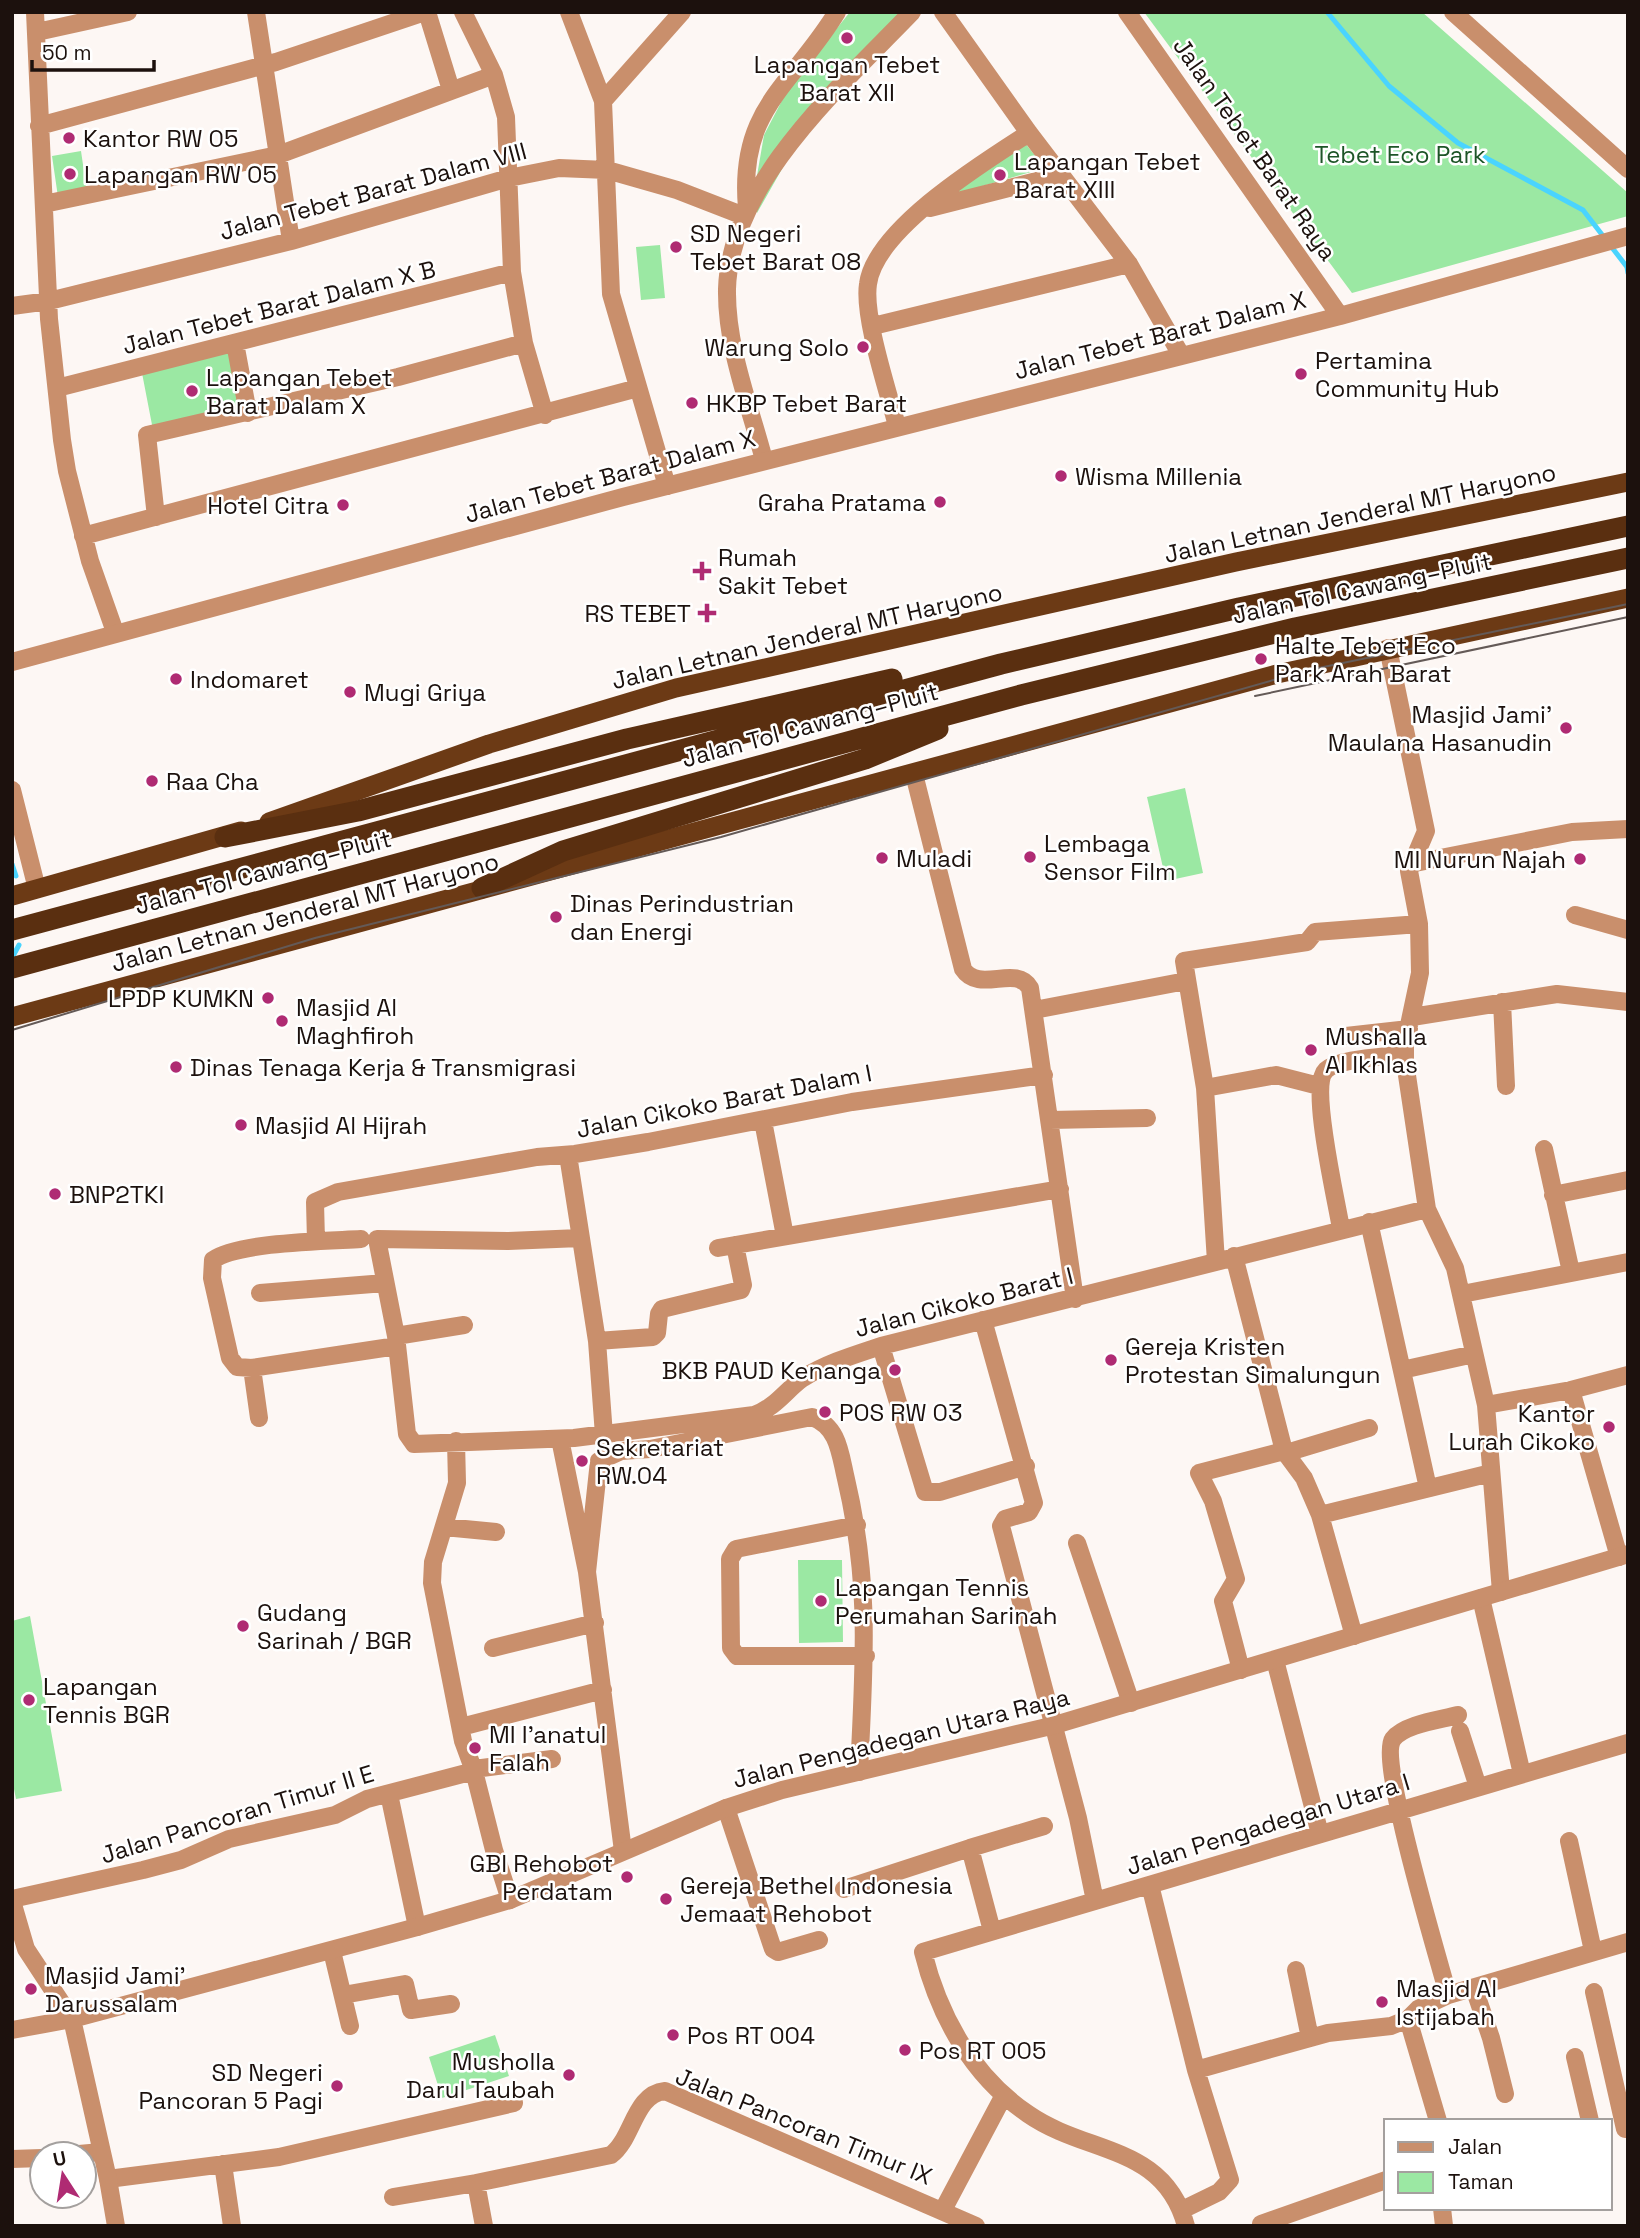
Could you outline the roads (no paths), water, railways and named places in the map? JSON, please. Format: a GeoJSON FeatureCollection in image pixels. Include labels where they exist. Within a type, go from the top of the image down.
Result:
{"type":"FeatureCollection","features":[{"type":"Feature","properties":{"kind":"highway","name":"Jalan Letnan Jenderal MT Haryono"},"geometry":{"type":"LineString","coordinates":[[12,896],[225,837],[489,744],[676,688],[1236,562],[1628,482]]}},
{"type":"Feature","properties":{"kind":"highway","name":"Jalan Tol Cawang–Pluit"},"geometry":{"type":"LineString","coordinates":[[12,930],[1001,664],[1279,599],[1628,526]]}},
{"type":"Feature","properties":{"kind":"highway","name":"Jalan Tol Cawang–Pluit"},"geometry":{"type":"LineString","coordinates":[[12,968],[1021,695],[1295,628],[1628,558]]}},
{"type":"Feature","properties":{"kind":"highway","name":"Jalan Letnan Jenderal MT Haryono"},"geometry":{"type":"LineString","coordinates":[[12,1017],[482,888],[914,774],[1083,725],[1388,649],[1628,598]]}},
{"type":"Feature","properties":{"kind":"highway"},"geometry":{"type":"LineString","coordinates":[[225,837],[358,811],[627,739],[888,680],[1001,664]]}},
{"type":"Feature","properties":{"kind":"highway"},"geometry":{"type":"LineString","coordinates":[[482,888],[563,851],[865,759],[1021,695]]}},
{"type":"Feature","properties":{"kind":"street"},"geometry":{"type":"LineString","coordinates":[[35,12],[49,301],[67,471],[83,536],[115,632]]}},
{"type":"Feature","properties":{"kind":"street"},"geometry":{"type":"LineString","coordinates":[[37,32],[128,12]]}},
{"type":"Feature","properties":{"kind":"street"},"geometry":{"type":"LineString","coordinates":[[256,12],[291,241]]}},
{"type":"Feature","properties":{"kind":"street"},"geometry":{"type":"LineString","coordinates":[[39,126],[263,65],[426,12],[451,90]]}},
{"type":"Feature","properties":{"kind":"street"},"geometry":{"type":"LineString","coordinates":[[463,12],[494,75],[506,117],[512,272],[524,342],[545,415]]}},
{"type":"Feature","properties":{"kind":"street"},"geometry":{"type":"LineString","coordinates":[[569,12],[603,102],[607,170],[607,256],[611,294],[667,486]]}},
{"type":"Feature","properties":{"kind":"street"},"geometry":{"type":"LineString","coordinates":[[603,102],[682,12]]}},
{"type":"Feature","properties":{"kind":"street"},"geometry":{"type":"LineString","coordinates":[[746,212],[746,170],[755,128],[779,88],[837,12]]}},
{"type":"Feature","properties":{"kind":"street"},"geometry":{"type":"LineString","coordinates":[[764,460],[736,356],[729,313],[729,271],[746,212],[773,169],[828,101],[912,12]]}},
{"type":"Feature","properties":{"kind":"street"},"geometry":{"type":"LineString","coordinates":[[943,12],[1029,133],[1129,264],[1181,355]]}},
{"type":"Feature","properties":{"kind":"street","name":"Jalan Tebet Barat Raya"},"geometry":{"type":"LineString","coordinates":[[1127,12],[1340,316]]}},
{"type":"Feature","properties":{"kind":"street"},"geometry":{"type":"LineString","coordinates":[[1453,12],[1628,169]]}},
{"type":"Feature","properties":{"kind":"street"},"geometry":{"type":"LineString","coordinates":[[44,204],[278,155],[494,75]]}},
{"type":"Feature","properties":{"kind":"street"},"geometry":{"type":"LineString","coordinates":[[897,426],[867,302],[871,269],[882,249],[923,210],[985,162],[1029,133]]}},
{"type":"Feature","properties":{"kind":"street","name":"Jalan Tebet Barat Dalam VIII"},"geometry":{"type":"LineString","coordinates":[[12,306],[49,301],[291,241],[509,178],[559,167],[607,170],[746,212]]}},
{"type":"Feature","properties":{"kind":"street"},"geometry":{"type":"LineString","coordinates":[[923,210],[1060,175]]}},
{"type":"Feature","properties":{"kind":"street","name":"Jalan Tebet Barat Dalam X"},"geometry":{"type":"LineString","coordinates":[[12,662],[115,632],[764,460],[1340,316],[1627,236]]}},
{"type":"Feature","properties":{"kind":"street"},"geometry":{"type":"LineString","coordinates":[[873,326],[1129,264]]}},
{"type":"Feature","properties":{"kind":"street","name":"Jalan Tebet Barat Dalam X B"},"geometry":{"type":"LineString","coordinates":[[57,388],[512,272]]}},
{"type":"Feature","properties":{"kind":"street"},"geometry":{"type":"LineString","coordinates":[[156,517],[148,435],[248,413],[524,342]]}},
{"type":"Feature","properties":{"kind":"street"},"geometry":{"type":"LineString","coordinates":[[235,343],[248,413]]}},
{"type":"Feature","properties":{"kind":"street"},"geometry":{"type":"LineString","coordinates":[[83,536],[545,415],[638,388]]}},
{"type":"Feature","properties":{"kind":"street"},"geometry":{"type":"LineString","coordinates":[[1388,649],[1426,831],[1424,841],[1410,864],[1419,924],[1420,973],[1404,1054],[1427,1209],[1443,1238],[1462,1294],[1486,1405],[1501,1592]]}},
{"type":"Feature","properties":{"kind":"street"},"geometry":{"type":"LineString","coordinates":[[914,774],[963,969],[968,978],[976,980],[1017,978],[1026,982],[1034,1010],[1075,1299]]}},
{"type":"Feature","properties":{"kind":"street"},"geometry":{"type":"LineString","coordinates":[[12,790],[37,889]]}},
{"type":"Feature","properties":{"kind":"street"},"geometry":{"type":"LineString","coordinates":[[1410,864],[1560,834],[1628,829]]}},
{"type":"Feature","properties":{"kind":"street"},"geometry":{"type":"LineString","coordinates":[[1575,915],[1628,930]]}},
{"type":"Feature","properties":{"kind":"street"},"geometry":{"type":"LineString","coordinates":[[1216,1262],[1205,1088],[1186,981],[1184,965],[1187,958],[1307,943],[1314,932],[1419,924]]}},
{"type":"Feature","properties":{"kind":"street"},"geometry":{"type":"LineString","coordinates":[[1034,1010],[1186,981]]}},
{"type":"Feature","properties":{"kind":"street"},"geometry":{"type":"LineString","coordinates":[[1346,1036],[1502,1002],[1557,994],[1625,997]]}},
{"type":"Feature","properties":{"kind":"street"},"geometry":{"type":"LineString","coordinates":[[1502,1002],[1506,1086]]}},
{"type":"Feature","properties":{"kind":"street"},"geometry":{"type":"LineString","coordinates":[[1341,1228],[1319,1086],[1325,1071],[1338,1064],[1404,1054]]}},
{"type":"Feature","properties":{"kind":"street","name":"Jalan Cikoko Barat Dalam I"},"geometry":{"type":"LineString","coordinates":[[604,1435],[597,1341],[568,1155],[905,1093],[1044,1075]]}},
{"type":"Feature","properties":{"kind":"street"},"geometry":{"type":"LineString","coordinates":[[1205,1088],[1276,1075],[1319,1086]]}},
{"type":"Feature","properties":{"kind":"street"},"geometry":{"type":"LineString","coordinates":[[1050,1120],[1147,1118]]}},
{"type":"Feature","properties":{"kind":"street"},"geometry":{"type":"LineString","coordinates":[[763,1121],[785,1236]]}},
{"type":"Feature","properties":{"kind":"street"},"geometry":{"type":"LineString","coordinates":[[1544,1149],[1571,1272]]}},
{"type":"Feature","properties":{"kind":"street"},"geometry":{"type":"LineString","coordinates":[[316,1241],[317,1199],[537,1157],[568,1155]]}},
{"type":"Feature","properties":{"kind":"street"},"geometry":{"type":"LineString","coordinates":[[1553,1195],[1628,1180]]}},
{"type":"Feature","properties":{"kind":"street"},"geometry":{"type":"LineString","coordinates":[[597,1341],[653,1337],[657,1334],[662,1309],[741,1290],[743,1285],[726,1246],[1060,1189]]}},
{"type":"Feature","properties":{"kind":"street","name":"Jalan Cikoko Barat I"},"geometry":{"type":"LineString","coordinates":[[396,1341],[409,1440],[419,1445],[604,1435],[754,1415],[773,1405],[800,1380],[820,1368],[881,1346],[935,1330],[1075,1299],[1341,1228],[1427,1209]]}},
{"type":"Feature","properties":{"kind":"street"},"geometry":{"type":"LineString","coordinates":[[1369,1222],[1428,1488]]}},
{"type":"Feature","properties":{"kind":"street"},"geometry":{"type":"LineString","coordinates":[[396,1341],[377,1239],[495,1241],[580,1238]]}},
{"type":"Feature","properties":{"kind":"street"},"geometry":{"type":"LineString","coordinates":[[361,1239],[316,1241],[221,1254],[213,1260],[212,1278],[230,1358],[237,1367],[252,1368],[396,1341],[464,1325]]}},
{"type":"Feature","properties":{"kind":"street"},"geometry":{"type":"LineString","coordinates":[[1234,1256],[1285,1452],[1304,1478],[1320,1515],[1354,1636]]}},
{"type":"Feature","properties":{"kind":"street"},"geometry":{"type":"LineString","coordinates":[[1462,1294],[1628,1262]]}},
{"type":"Feature","properties":{"kind":"street"},"geometry":{"type":"LineString","coordinates":[[260,1293],[385,1283]]}},
{"type":"Feature","properties":{"kind":"street"},"geometry":{"type":"LineString","coordinates":[[983,1320],[1026,1466],[1034,1508],[1005,1519],[1001,1526],[1051,1727],[1078,1818],[1095,1901]]}},
{"type":"Feature","properties":{"kind":"street"},"geometry":{"type":"LineString","coordinates":[[881,1346],[920,1483],[925,1492],[940,1492],[1026,1466]]}},
{"type":"Feature","properties":{"kind":"street"},"geometry":{"type":"LineString","coordinates":[[1402,1370],[1474,1354]]}},
{"type":"Feature","properties":{"kind":"street"},"geometry":{"type":"LineString","coordinates":[[252,1368],[259,1418]]}},
{"type":"Feature","properties":{"kind":"street"},"geometry":{"type":"LineString","coordinates":[[1486,1405],[1571,1390],[1628,1375]]}},
{"type":"Feature","properties":{"kind":"street"},"geometry":{"type":"LineString","coordinates":[[1571,1390],[1623,1556]]}},
{"type":"Feature","properties":{"kind":"street"},"geometry":{"type":"LineString","coordinates":[[587,1572],[599,1461],[621,1451],[650,1449],[813,1417],[823,1421],[835,1435],[857,1525],[863,1570],[866,1656],[859,1772]]}},
{"type":"Feature","properties":{"kind":"street"},"geometry":{"type":"LineString","coordinates":[[1241,1670],[1223,1601],[1236,1579],[1213,1501],[1199,1473],[1369,1428]]}},
{"type":"Feature","properties":{"kind":"street"},"geometry":{"type":"LineString","coordinates":[[560,1438],[587,1572],[623,1851]]}},
{"type":"Feature","properties":{"kind":"street"},"geometry":{"type":"LineString","coordinates":[[456,1441],[457,1483],[433,1562],[432,1583],[461,1727],[510,1899]]}},
{"type":"Feature","properties":{"kind":"street"},"geometry":{"type":"LineString","coordinates":[[1320,1515],[1490,1473]]}},
{"type":"Feature","properties":{"kind":"street"},"geometry":{"type":"LineString","coordinates":[[857,1525],[736,1549],[730,1559],[731,1648],[737,1656],[866,1656]]}},
{"type":"Feature","properties":{"kind":"street"},"geometry":{"type":"LineString","coordinates":[[443,1527],[496,1532]]}},
{"type":"Feature","properties":{"kind":"street"},"geometry":{"type":"LineString","coordinates":[[1077,1543],[1131,1703]]}},
{"type":"Feature","properties":{"kind":"street","name":"Jalan Pengadegan Utara Raya"},"geometry":{"type":"LineString","coordinates":[[12,2030],[72,2019],[417,1927],[510,1899],[726,1808],[803,1784],[1051,1727],[1623,1556]]}},
{"type":"Feature","properties":{"kind":"street"},"geometry":{"type":"LineString","coordinates":[[1481,1598],[1522,1774]]}},
{"type":"Feature","properties":{"kind":"street"},"geometry":{"type":"LineString","coordinates":[[493,1648],[594,1623]]}},
{"type":"Feature","properties":{"kind":"street"},"geometry":{"type":"LineString","coordinates":[[1275,1660],[1320,1834]]}},
{"type":"Feature","properties":{"kind":"street"},"geometry":{"type":"LineString","coordinates":[[461,1727],[603,1690]]}},
{"type":"Feature","properties":{"kind":"street"},"geometry":{"type":"LineString","coordinates":[[1448,1995],[1399,1811],[1389,1755],[1394,1738],[1412,1728],[1459,1723],[1478,1787]]}},
{"type":"Feature","properties":{"kind":"street","name":"Jalan Pengadegan Utara I"},"geometry":{"type":"LineString","coordinates":[[1004,2095],[978,2069],[952,2030],[923,1952],[1628,1743]]}},
{"type":"Feature","properties":{"kind":"street","name":"Jalan Pancoran Timur II E"},"geometry":{"type":"LineString","coordinates":[[12,1900],[181,1860],[229,1839],[335,1815],[367,1799],[474,1770],[552,1759]]}},
{"type":"Feature","properties":{"kind":"street"},"geometry":{"type":"LineString","coordinates":[[389,1794],[417,1927]]}},
{"type":"Feature","properties":{"kind":"street"},"geometry":{"type":"LineString","coordinates":[[726,1808],[773,1949],[778,1952],[819,1940]]}},
{"type":"Feature","properties":{"kind":"street"},"geometry":{"type":"LineString","coordinates":[[844,1889],[1044,1826]]}},
{"type":"Feature","properties":{"kind":"street"},"geometry":{"type":"LineString","coordinates":[[1569,1841],[1593,1951]]}},
{"type":"Feature","properties":{"kind":"street"},"geometry":{"type":"LineString","coordinates":[[970,1848],[992,1931]]}},
{"type":"Feature","properties":{"kind":"street"},"geometry":{"type":"LineString","coordinates":[[943,2210],[1004,2095],[1029,2115],[1152,2169],[1165,2181],[1184,2218],[1219,2192],[1230,2180],[1196,2070],[1150,1885]]}},
{"type":"Feature","properties":{"kind":"street"},"geometry":{"type":"LineString","coordinates":[[12,1900],[26,1949],[72,2019],[116,2226]]}},
{"type":"Feature","properties":{"kind":"street"},"geometry":{"type":"LineString","coordinates":[[1196,2070],[1310,2038],[1382,2028],[1408,2019],[1418,2009],[1448,1995],[1628,1942]]}},
{"type":"Feature","properties":{"kind":"street"},"geometry":{"type":"LineString","coordinates":[[332,1951],[350,2026]]}},
{"type":"Feature","properties":{"kind":"street"},"geometry":{"type":"LineString","coordinates":[[1296,1970],[1310,2038]]}},
{"type":"Feature","properties":{"kind":"street"},"geometry":{"type":"LineString","coordinates":[[343,1996],[405,1984],[411,2010],[451,2004]]}},
{"type":"Feature","properties":{"kind":"street"},"geometry":{"type":"LineString","coordinates":[[1474,1988],[1491,2038],[1505,2094]]}},
{"type":"Feature","properties":{"kind":"street"},"geometry":{"type":"LineString","coordinates":[[1594,1992],[1621,2130]]}},
{"type":"Feature","properties":{"kind":"street"},"geometry":{"type":"LineString","coordinates":[[1408,2019],[1437,2119]]}},
{"type":"Feature","properties":{"kind":"street"},"geometry":{"type":"LineString","coordinates":[[1575,2057],[1590,2119]]}},
{"type":"Feature","properties":{"kind":"street","name":"Jalan Pancoran Timur IX"},"geometry":{"type":"LineString","coordinates":[[393,2197],[611,2155],[621,2144],[647,2099],[665,2091],[976,2226]]}},
{"type":"Feature","properties":{"kind":"street"},"geometry":{"type":"LineString","coordinates":[[108,2179],[279,2157],[514,2103]]}},
{"type":"Feature","properties":{"kind":"street"},"geometry":{"type":"LineString","coordinates":[[223,2164],[232,2226]]}},
{"type":"Feature","properties":{"kind":"street"},"geometry":{"type":"LineString","coordinates":[[1261,2224],[1384,2181]]}},
{"type":"Feature","properties":{"kind":"street"},"geometry":{"type":"LineString","coordinates":[[476,2183],[484,2226]]}},
{"type":"Feature","properties":{"kind":"waterway"},"geometry":{"type":"LineString","coordinates":[[1327,12],[1389,86],[1458,143],[1583,210],[1627,267],[1628,273]]}},
{"type":"Feature","properties":{"kind":"waterway"},"geometry":{"type":"LineString","coordinates":[[12,864],[16,876]]}},
{"type":"Feature","properties":{"kind":"waterway"},"geometry":{"type":"LineString","coordinates":[[13,956],[19,945]]}},
{"type":"Feature","properties":{"kind":"tram line"},"geometry":{"type":"LineString","coordinates":[[12,1030],[315,938],[721,837],[1309,670],[1628,604]]}},
{"type":"Feature","properties":{"kind":"tram line"},"geometry":{"type":"LineString","coordinates":[[1255,696],[1628,617]]}},
{"type":"Feature","properties":{"kind":"place","name":"Lapangan Tebet Barat XII"},"geometry":{"type":"Point","coordinates":[847,38]}},
{"type":"Feature","properties":{"kind":"place","name":"Kantor RW 05"},"geometry":{"type":"Point","coordinates":[69,138]}},
{"type":"Feature","properties":{"kind":"place","name":"Lapangan RW 05"},"geometry":{"type":"Point","coordinates":[70,174]}},
{"type":"Feature","properties":{"kind":"place","name":"Lapangan Tebet Barat XIII"},"geometry":{"type":"Point","coordinates":[1000,175]}},
{"type":"Feature","properties":{"kind":"place","name":"SD Negeri Tebet Barat 08"},"geometry":{"type":"Point","coordinates":[676,247]}},
{"type":"Feature","properties":{"kind":"place","name":"Warung Solo"},"geometry":{"type":"Point","coordinates":[863,347]}},
{"type":"Feature","properties":{"kind":"place","name":"Pertamina Community Hub"},"geometry":{"type":"Point","coordinates":[1301,374]}},
{"type":"Feature","properties":{"kind":"place","name":"Lapangan Tebet Barat Dalam X"},"geometry":{"type":"Point","coordinates":[192,391]}},
{"type":"Feature","properties":{"kind":"place","name":"HKBP Tebet Barat"},"geometry":{"type":"Point","coordinates":[692,403]}},
{"type":"Feature","properties":{"kind":"place","name":"Wisma Millenia"},"geometry":{"type":"Point","coordinates":[1061,476]}},
{"type":"Feature","properties":{"kind":"place","name":"Graha Pratama"},"geometry":{"type":"Point","coordinates":[940,502]}},
{"type":"Feature","properties":{"kind":"place","name":"Hotel Citra"},"geometry":{"type":"Point","coordinates":[343,505]}},
{"type":"Feature","properties":{"kind":"place","name":"Rumah Sakit Tebet"},"geometry":{"type":"Point","coordinates":[702,571]}},
{"type":"Feature","properties":{"kind":"place","name":"RS TEBET"},"geometry":{"type":"Point","coordinates":[707,613]}},
{"type":"Feature","properties":{"kind":"place","name":"Halte Tebet Eco Park Arah Barat"},"geometry":{"type":"Point","coordinates":[1261,659]}},
{"type":"Feature","properties":{"kind":"place","name":"Indomaret"},"geometry":{"type":"Point","coordinates":[176,679]}},
{"type":"Feature","properties":{"kind":"place","name":"Mugi Griya"},"geometry":{"type":"Point","coordinates":[350,692]}},
{"type":"Feature","properties":{"kind":"place","name":"Masjid Jami' Maulana Hasanudin"},"geometry":{"type":"Point","coordinates":[1566,728]}},
{"type":"Feature","properties":{"kind":"place","name":"Raa Cha"},"geometry":{"type":"Point","coordinates":[152,781]}},
{"type":"Feature","properties":{"kind":"place","name":"Lembaga Sensor Film"},"geometry":{"type":"Point","coordinates":[1030,857]}},
{"type":"Feature","properties":{"kind":"place","name":"Muladi"},"geometry":{"type":"Point","coordinates":[882,858]}},
{"type":"Feature","properties":{"kind":"place","name":"MI Nurun Najah"},"geometry":{"type":"Point","coordinates":[1580,859]}},
{"type":"Feature","properties":{"kind":"place","name":"Dinas Perindustrian dan Energi"},"geometry":{"type":"Point","coordinates":[556,917]}},
{"type":"Feature","properties":{"kind":"place","name":"LPDP KUMKN"},"geometry":{"type":"Point","coordinates":[268,998]}},
{"type":"Feature","properties":{"kind":"place","name":"Masjid Al Maghfiroh"},"geometry":{"type":"Point","coordinates":[282,1021]}},
{"type":"Feature","properties":{"kind":"place","name":"Mushalla Al Ikhlas"},"geometry":{"type":"Point","coordinates":[1311,1050]}},
{"type":"Feature","properties":{"kind":"place","name":"Dinas Tenaga Kerja & Transmigrasi"},"geometry":{"type":"Point","coordinates":[176,1067]}},
{"type":"Feature","properties":{"kind":"place","name":"Masjid Al Hijrah"},"geometry":{"type":"Point","coordinates":[241,1125]}},
{"type":"Feature","properties":{"kind":"place","name":"BNP2TKI"},"geometry":{"type":"Point","coordinates":[55,1194]}},
{"type":"Feature","properties":{"kind":"place","name":"Gereja Kristen Protestan Simalungun"},"geometry":{"type":"Point","coordinates":[1111,1360]}},
{"type":"Feature","properties":{"kind":"place","name":"BKB PAUD Kenanga"},"geometry":{"type":"Point","coordinates":[895,1370]}},
{"type":"Feature","properties":{"kind":"place","name":"POS RW 03"},"geometry":{"type":"Point","coordinates":[825,1412]}},
{"type":"Feature","properties":{"kind":"place","name":"Kantor Lurah Cikoko"},"geometry":{"type":"Point","coordinates":[1609,1427]}},
{"type":"Feature","properties":{"kind":"place","name":"Sekretariat RW.04"},"geometry":{"type":"Point","coordinates":[582,1461]}},
{"type":"Feature","properties":{"kind":"place","name":"Lapangan Tennis Perumahan Sarinah"},"geometry":{"type":"Point","coordinates":[821,1601]}},
{"type":"Feature","properties":{"kind":"place","name":"Gudang Sarinah / BGR"},"geometry":{"type":"Point","coordinates":[243,1626]}},
{"type":"Feature","properties":{"kind":"place","name":"Lapangan Tennis BGR"},"geometry":{"type":"Point","coordinates":[29,1700]}},
{"type":"Feature","properties":{"kind":"place","name":"MI I'anatul Falah"},"geometry":{"type":"Point","coordinates":[475,1748]}},
{"type":"Feature","properties":{"kind":"place","name":"GBI Rehobot Perdatam"},"geometry":{"type":"Point","coordinates":[627,1877]}},
{"type":"Feature","properties":{"kind":"place","name":"Gereja Bethel Indonesia Jemaat Rehobot"},"geometry":{"type":"Point","coordinates":[666,1899]}},
{"type":"Feature","properties":{"kind":"place","name":"Masjid Jami' Darussalam"},"geometry":{"type":"Point","coordinates":[31,1989]}},
{"type":"Feature","properties":{"kind":"place","name":"Masjid Al Istijabah"},"geometry":{"type":"Point","coordinates":[1382,2002]}},
{"type":"Feature","properties":{"kind":"place","name":"Pos RT 004"},"geometry":{"type":"Point","coordinates":[673,2035]}},
{"type":"Feature","properties":{"kind":"place","name":"Pos RT 005"},"geometry":{"type":"Point","coordinates":[905,2050]}},
{"type":"Feature","properties":{"kind":"place","name":"Musholla Darul Taubah"},"geometry":{"type":"Point","coordinates":[569,2075]}},
{"type":"Feature","properties":{"kind":"place","name":"SD Negeri Pancoran 5 Pagi"},"geometry":{"type":"Point","coordinates":[337,2086]}},
{"type":"Feature","properties":{"kind":"park label","name":"Tebet Eco Park"},"geometry":{"type":"Point","coordinates":[1400,154]}}]}
